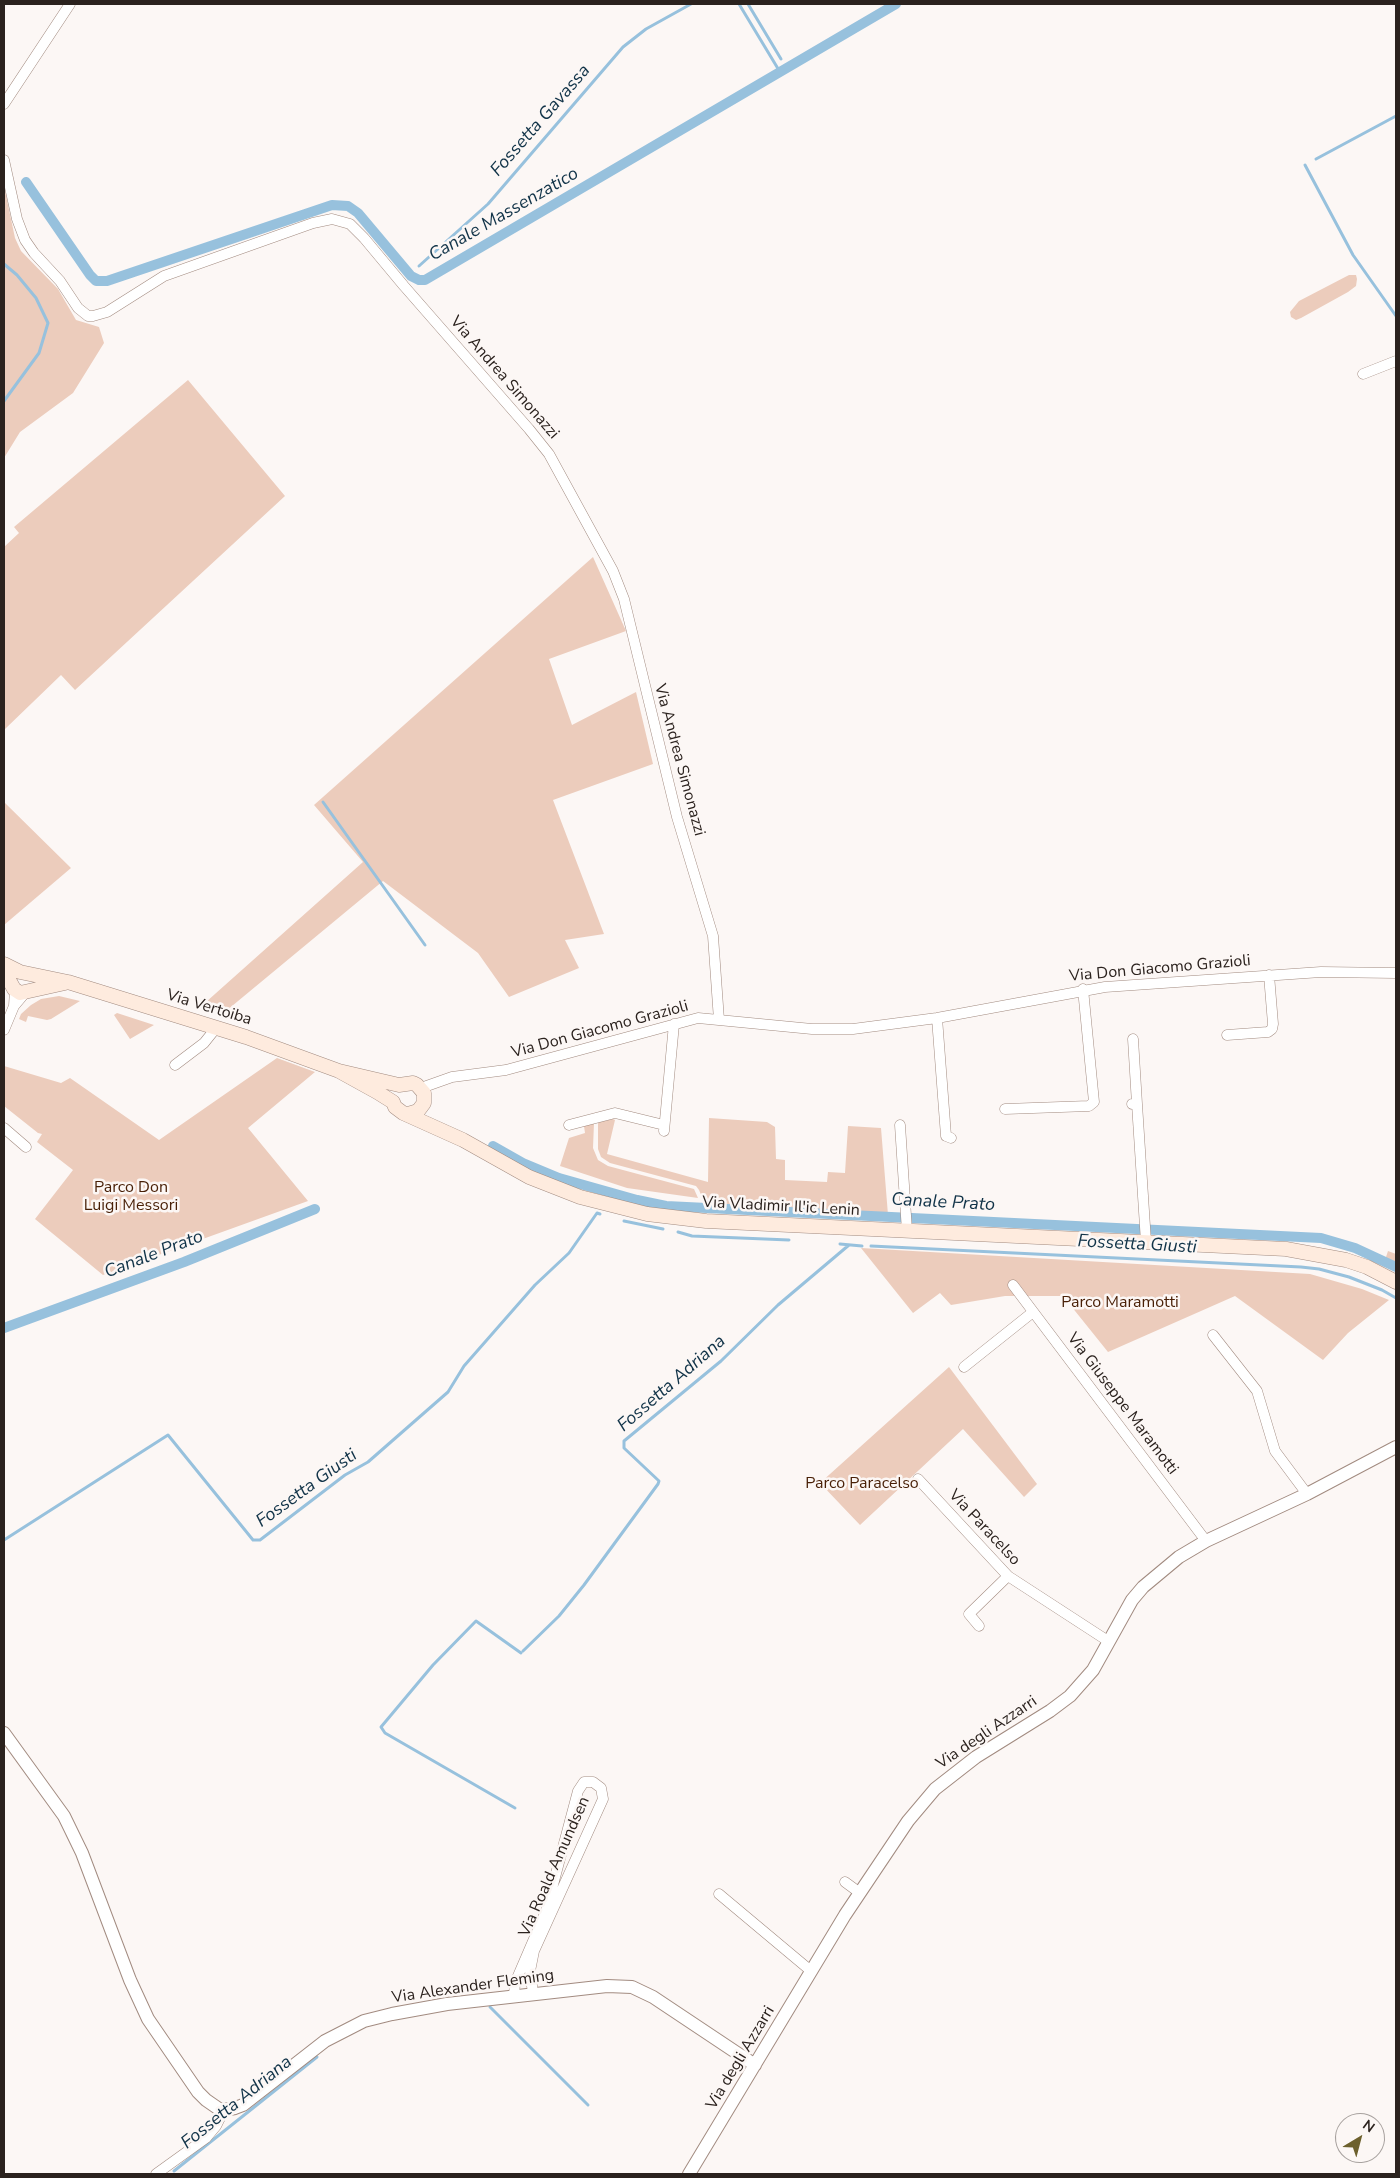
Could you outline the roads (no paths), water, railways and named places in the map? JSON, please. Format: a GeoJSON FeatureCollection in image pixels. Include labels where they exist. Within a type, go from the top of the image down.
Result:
{"type":"FeatureCollection","features":[{"type":"Feature","properties":{"kind":"main road","name":"Via Vertoiba"},"geometry":{"type":"LineString","coordinates":[[4,964],[25,973],[68,982],[216,1028],[278,1048],[339,1071]]}},
{"type":"Feature","properties":{"kind":"main road"},"geometry":{"type":"LineString","coordinates":[[4,971],[20,990]]}},
{"type":"Feature","properties":{"kind":"main road"},"geometry":{"type":"LineString","coordinates":[[25,973],[33,984],[20,990],[13,976],[25,973]]}},
{"type":"Feature","properties":{"kind":"main road"},"geometry":{"type":"LineString","coordinates":[[20,990],[68,982]]}},
{"type":"Feature","properties":{"kind":"main road"},"geometry":{"type":"LineString","coordinates":[[339,1071],[399,1085],[413,1083],[421,1088]]}},
{"type":"Feature","properties":{"kind":"main road","name":"Via Vladimir Il'ic Lenin"},"geometry":{"type":"LineString","coordinates":[[339,1071],[393,1102],[398,1111],[446,1132],[546,1184],[598,1202],[647,1214],[706,1221],[1146,1233],[1317,1253],[1367,1267],[1396,1282]]}},
{"type":"Feature","properties":{"kind":"main road"},"geometry":{"type":"LineString","coordinates":[[393,1102],[393,1092],[399,1085]]}},
{"type":"Feature","properties":{"kind":"main road","name":"Via Vladimir Il'ic Lenin"},"geometry":{"type":"LineString","coordinates":[[421,1088],[424,1103],[446,1132]]}},
{"type":"Feature","properties":{"kind":"main road"},"geometry":{"type":"LineString","coordinates":[[408,1114],[418,1111],[424,1103]]}},
{"type":"Feature","properties":{"kind":"street"},"geometry":{"type":"LineString","coordinates":[[4,104],[70,4]]}},
{"type":"Feature","properties":{"kind":"street","name":"Via Andrea Simonazzi"},"geometry":{"type":"LineString","coordinates":[[4,160],[17,219],[25,240],[34,254],[60,281],[78,308],[88,316],[107,312],[164,276],[313,223],[332,219],[350,224],[528,429],[553,461],[613,571],[624,599],[677,817],[713,936],[720,1020]]}},
{"type":"Feature","properties":{"kind":"street"},"geometry":{"type":"LineString","coordinates":[[1363,374],[1396,361]]}},
{"type":"Feature","properties":{"kind":"street","name":"Via Don Giacomo Grazioli"},"geometry":{"type":"LineString","coordinates":[[421,1088],[452,1077],[506,1070],[698,1018],[812,1029],[853,1029],[937,1018],[1083,989],[1269,975],[1348,971],[1396,973]]}},
{"type":"Feature","properties":{"kind":"street","name":"Via Don Giacomo Grazioli"},"geometry":{"type":"LineString","coordinates":[[1227,1035],[1268,1032],[1272,1029],[1269,975]]}},
{"type":"Feature","properties":{"kind":"street"},"geometry":{"type":"LineString","coordinates":[[1005,1109],[1089,1106],[1093,1104],[1095,1100],[1083,989]]}},
{"type":"Feature","properties":{"kind":"street"},"geometry":{"type":"LineString","coordinates":[[4,1030],[20,990]]}},
{"type":"Feature","properties":{"kind":"street"},"geometry":{"type":"LineString","coordinates":[[937,1018],[946,1136],[951,1138]]}},
{"type":"Feature","properties":{"kind":"street"},"geometry":{"type":"LineString","coordinates":[[569,1125],[615,1113],[664,1128],[674,1024]]}},
{"type":"Feature","properties":{"kind":"street"},"geometry":{"type":"LineString","coordinates":[[174,1065],[204,1043],[216,1028]]}},
{"type":"Feature","properties":{"kind":"street"},"geometry":{"type":"LineString","coordinates":[[1132,1039],[1135,1104],[1146,1233]]}},
{"type":"Feature","properties":{"kind":"street"},"geometry":{"type":"LineString","coordinates":[[900,1125],[906,1225]]}},
{"type":"Feature","properties":{"kind":"street"},"geometry":{"type":"LineString","coordinates":[[4,1128],[26,1147]]}},
{"type":"Feature","properties":{"kind":"street","name":"Via Giuseppe Maramotti"},"geometry":{"type":"LineString","coordinates":[[1013,1285],[1206,1541]]}},
{"type":"Feature","properties":{"kind":"street"},"geometry":{"type":"LineString","coordinates":[[964,1367],[1033,1312]]}},
{"type":"Feature","properties":{"kind":"street"},"geometry":{"type":"LineString","coordinates":[[1213,1335],[1257,1391],[1275,1451],[1307,1494]]}},
{"type":"Feature","properties":{"kind":"street","name":"Via degli Azzarri"},"geometry":{"type":"LineString","coordinates":[[689,2174],[860,1893],[908,1821],[935,1789],[976,1757],[1050,1711],[1070,1696],[1090,1674],[1132,1600],[1143,1587],[1179,1557],[1206,1541],[1307,1494],[1396,1447]]}},
{"type":"Feature","properties":{"kind":"street","name":"Via Paracelso"},"geometry":{"type":"LineString","coordinates":[[918,1479],[1008,1576],[1108,1642]]}},
{"type":"Feature","properties":{"kind":"street"},"geometry":{"type":"LineString","coordinates":[[979,1626],[969,1614],[1008,1576]]}},
{"type":"Feature","properties":{"kind":"street"},"geometry":{"type":"LineString","coordinates":[[4,1733],[64,1816],[82,1853],[130,1980],[148,2019],[198,2092],[213,2105],[224,2110],[216,2126],[206,2138],[156,2174]]}},
{"type":"Feature","properties":{"kind":"street","name":"Via Roald Amundsen"},"geometry":{"type":"LineString","coordinates":[[514,1996],[516,1983],[546,1911],[578,1791],[584,1782],[594,1782],[601,1788],[603,1799],[534,1951],[530,1971],[533,1993]]}},
{"type":"Feature","properties":{"kind":"street"},"geometry":{"type":"LineString","coordinates":[[845,1882],[860,1893]]}},
{"type":"Feature","properties":{"kind":"street"},"geometry":{"type":"LineString","coordinates":[[720,1894],[811,1971]]}},
{"type":"Feature","properties":{"kind":"street","name":"Via Alexander Fleming"},"geometry":{"type":"LineString","coordinates":[[224,2110],[243,2105],[325,2041],[351,2026],[401,2012],[463,2001],[607,1986],[632,1987],[653,1997],[755,2065]]}},
{"type":"Feature","properties":{"kind":"waterway","name":"Fossetta Gavassa"},"geometry":{"type":"LineString","coordinates":[[419,266],[488,204],[623,47],[646,29],[691,4]]}},
{"type":"Feature","properties":{"kind":"waterway"},"geometry":{"type":"LineString","coordinates":[[739,4],[780,72]]}},
{"type":"Feature","properties":{"kind":"waterway"},"geometry":{"type":"LineString","coordinates":[[748,4],[781,59]]}},
{"type":"Feature","properties":{"kind":"waterway","name":"Canale Massenzatico"},"geometry":{"type":"LineString","coordinates":[[26,182],[96,281],[107,281],[332,205],[348,206],[358,213],[411,276],[419,280],[425,280],[896,4]]}},
{"type":"Feature","properties":{"kind":"waterway"},"geometry":{"type":"LineString","coordinates":[[1316,159],[1396,116]]}},
{"type":"Feature","properties":{"kind":"waterway"},"geometry":{"type":"LineString","coordinates":[[1305,165],[1353,255],[1396,316]]}},
{"type":"Feature","properties":{"kind":"waterway"},"geometry":{"type":"LineString","coordinates":[[4,264],[17,275],[36,298],[48,323],[39,353],[4,401]]}},
{"type":"Feature","properties":{"kind":"waterway"},"geometry":{"type":"LineString","coordinates":[[323,802],[425,945]]}},
{"type":"Feature","properties":{"kind":"waterway","name":"Canale Prato"},"geometry":{"type":"LineString","coordinates":[[493,1146],[523,1163],[559,1178],[637,1200],[666,1206],[1321,1238],[1355,1248],[1396,1267]]}},
{"type":"Feature","properties":{"kind":"waterway","name":"Canale Prato"},"geometry":{"type":"LineString","coordinates":[[4,1328],[184,1262],[315,1209]]}},
{"type":"Feature","properties":{"kind":"waterway","name":"Fossetta Giusti"},"geometry":{"type":"LineString","coordinates":[[4,1540],[168,1435],[253,1540],[260,1540],[345,1475],[368,1462],[448,1392],[464,1366],[535,1285],[569,1253],[597,1213],[600,1214]]}},
{"type":"Feature","properties":{"kind":"waterway","name":"Fossetta Giusti"},"geometry":{"type":"LineString","coordinates":[[624,1221],[663,1229]]}},
{"type":"Feature","properties":{"kind":"waterway","name":"Fossetta Giusti"},"geometry":{"type":"LineString","coordinates":[[678,1232],[692,1236],[789,1240]]}},
{"type":"Feature","properties":{"kind":"waterway","name":"Fossetta Giusti"},"geometry":{"type":"LineString","coordinates":[[840,1244],[862,1246]]}},
{"type":"Feature","properties":{"kind":"waterway","name":"Fossetta Adriana"},"geometry":{"type":"LineString","coordinates":[[523,1651],[559,1616],[658,1484],[659,1481],[624,1448],[624,1441],[721,1361],[778,1305],[849,1245]]}},
{"type":"Feature","properties":{"kind":"waterway","name":"Fossetta Giusti"},"geometry":{"type":"LineString","coordinates":[[871,1246],[1301,1267],[1319,1269],[1349,1277],[1382,1290],[1396,1298]]}},
{"type":"Feature","properties":{"kind":"waterway","name":"Fossetta Adriana"},"geometry":{"type":"LineString","coordinates":[[515,1808],[385,1733],[381,1727],[433,1665],[476,1621],[521,1653]]}},
{"type":"Feature","properties":{"kind":"waterway"},"geometry":{"type":"LineString","coordinates":[[490,2007],[588,2105]]}},
{"type":"Feature","properties":{"kind":"waterway","name":"Fossetta Adriana"},"geometry":{"type":"LineString","coordinates":[[174,2171],[317,2057]]}},
{"type":"Feature","properties":{"kind":"park label","name":"Parco Don Luigi Messori"},"geometry":{"type":"Point","coordinates":[131,1197]}},
{"type":"Feature","properties":{"kind":"park label","name":"Parco Maramotti"},"geometry":{"type":"Point","coordinates":[1120,1303]}},
{"type":"Feature","properties":{"kind":"park label","name":"Parco Paracelso"},"geometry":{"type":"Point","coordinates":[862,1484]}}]}
